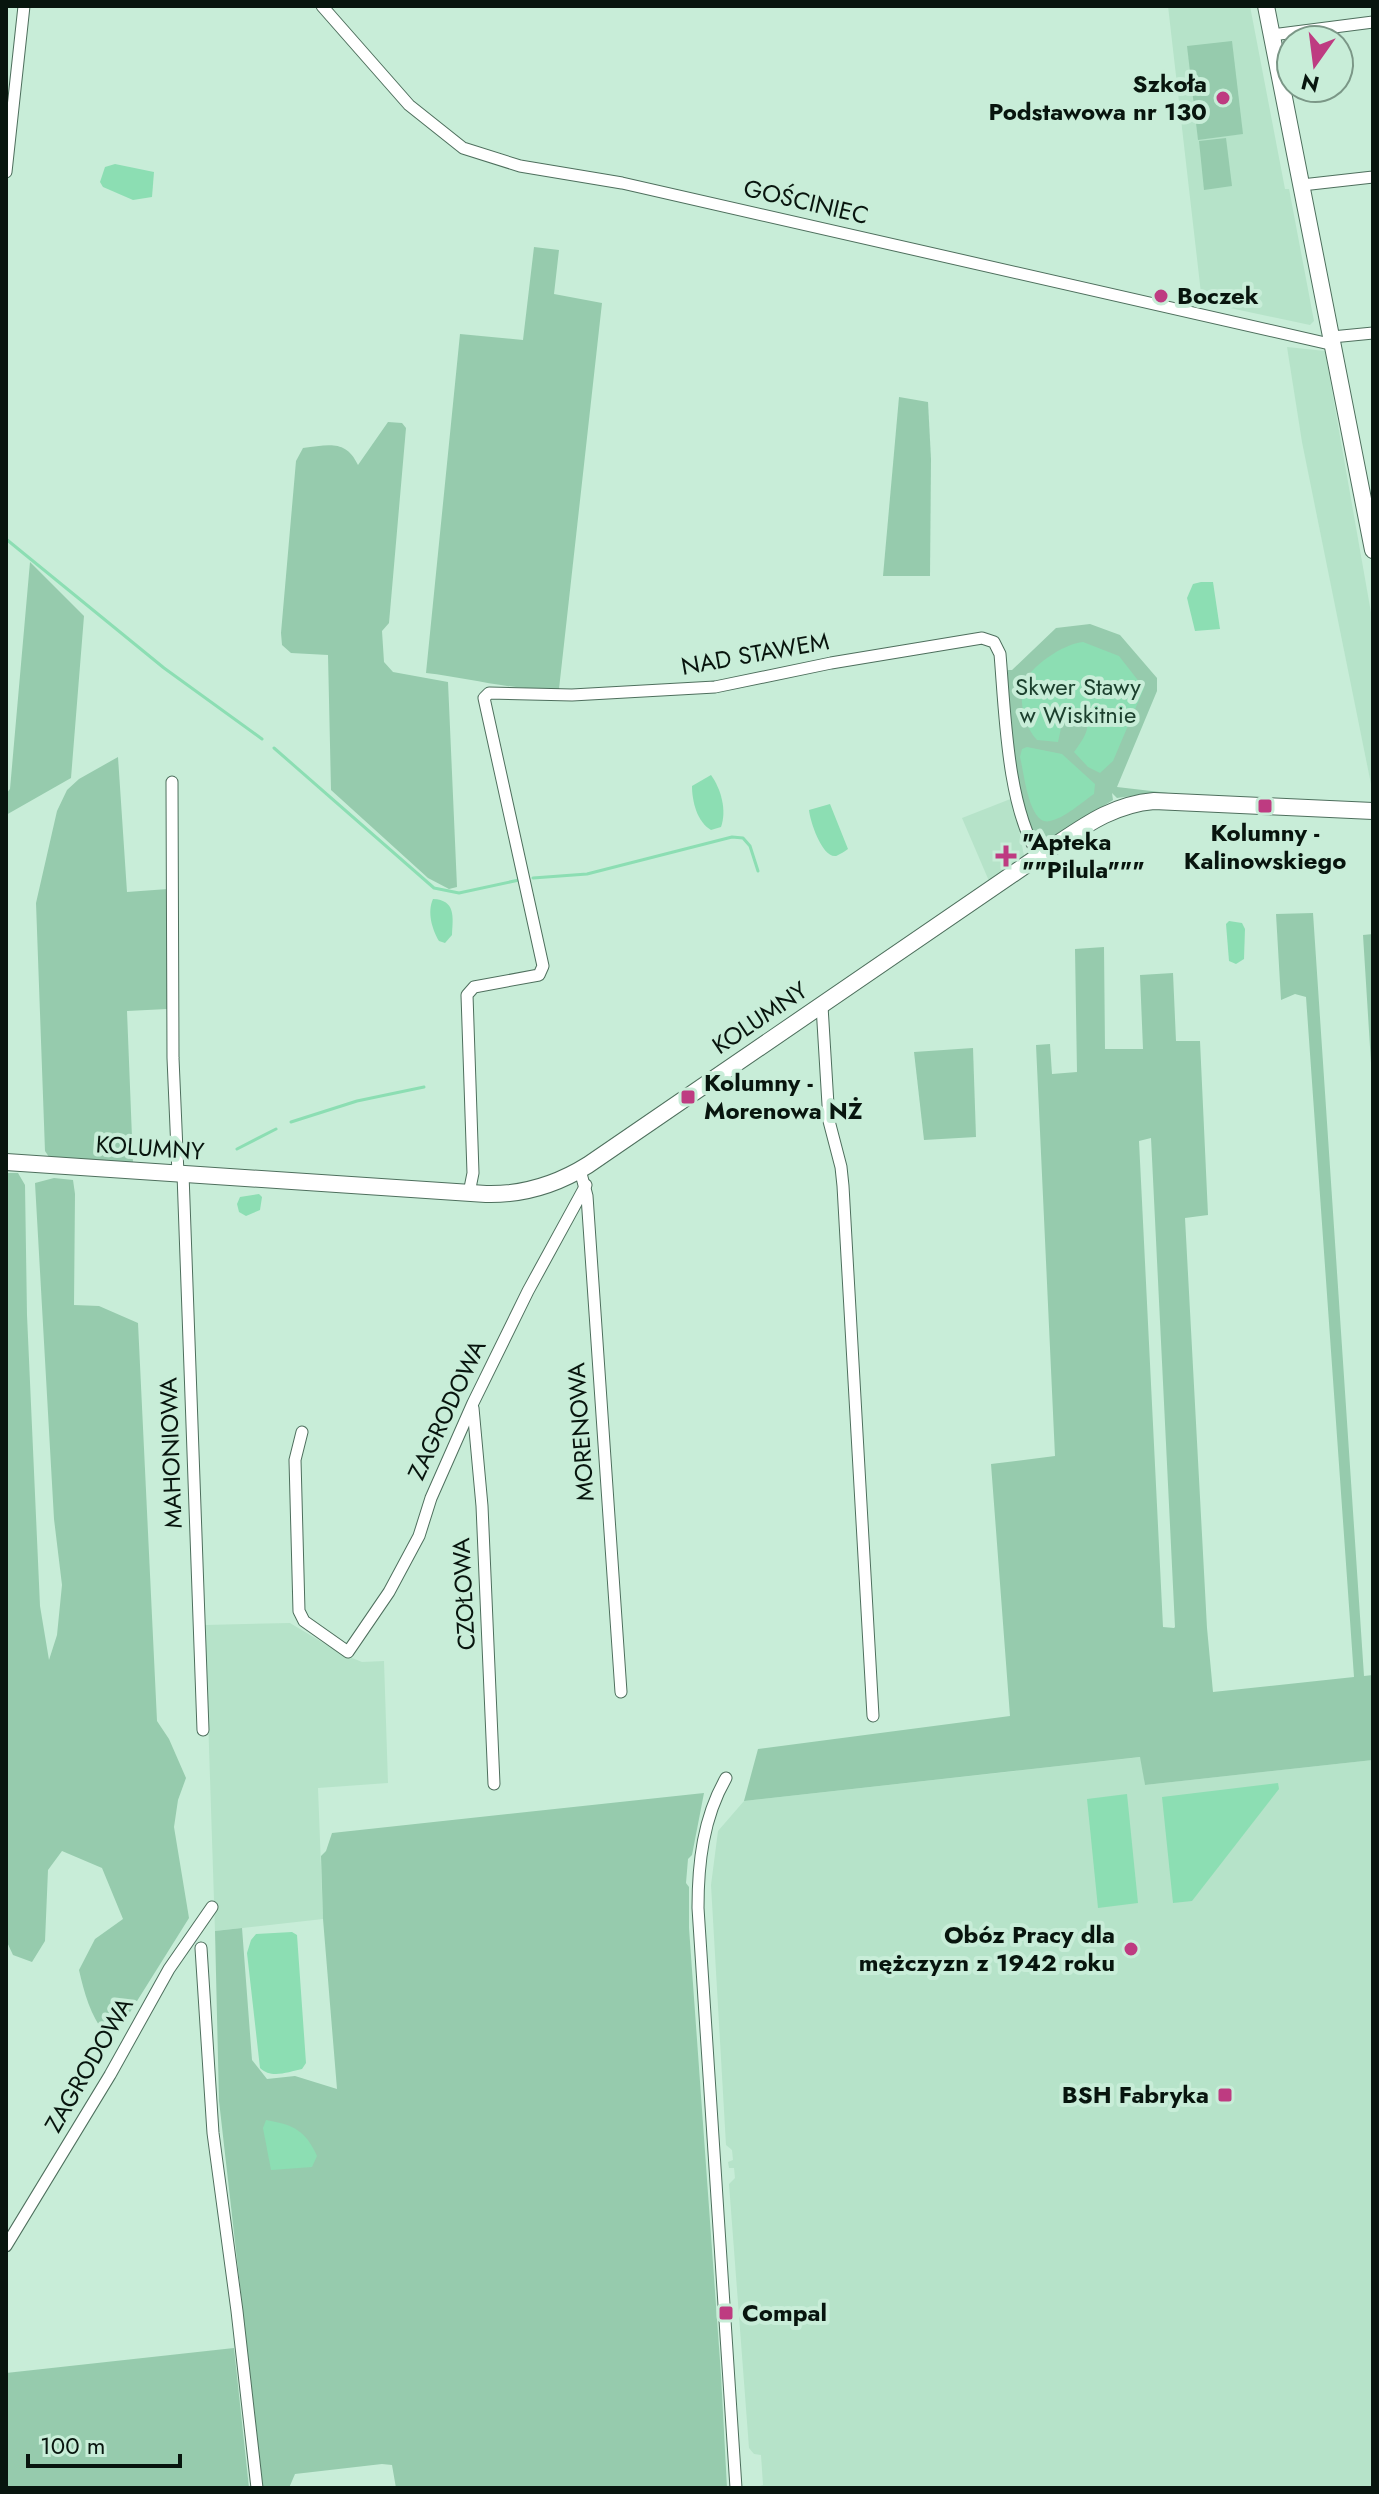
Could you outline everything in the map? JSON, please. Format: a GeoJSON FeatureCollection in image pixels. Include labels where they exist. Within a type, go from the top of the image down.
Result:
{"type":"FeatureCollection","features":[{"type":"Feature","properties":{"kind":"street"},"geometry":{"type":"LineString","coordinates":[[6,172],[24,6]]}},
{"type":"Feature","properties":{"kind":"street","name":"GOŚCINIEC"},"geometry":{"type":"LineString","coordinates":[[322,6],[409,105],[463,148],[520,166],[652,190],[1333,341],[1373,333]]}},
{"type":"Feature","properties":{"kind":"street"},"geometry":{"type":"LineString","coordinates":[[1266,6],[1373,550]]}},
{"type":"Feature","properties":{"kind":"street"},"geometry":{"type":"LineString","coordinates":[[1272,35],[1373,22]]}},
{"type":"Feature","properties":{"kind":"street"},"geometry":{"type":"LineString","coordinates":[[1302,185],[1373,177]]}},
{"type":"Feature","properties":{"kind":"street","name":"NAD STAWEM"},"geometry":{"type":"LineString","coordinates":[[469,1193],[473,1173],[467,995],[474,987],[527,979],[543,970],[483,703],[485,696],[494,692],[564,696],[715,687],[883,654],[987,638],[994,642],[1000,654],[1009,756],[1022,817],[1039,856]]}},
{"type":"Feature","properties":{"kind":"street","name":"MAHONIOWA"},"geometry":{"type":"LineString","coordinates":[[172,782],[173,1058],[203,1730]]}},
{"type":"Feature","properties":{"kind":"street","name":"KOLUMNY"},"geometry":{"type":"LineString","coordinates":[[6,1162],[469,1193],[521,1193],[583,1178],[822,1006],[1106,813],[1131,804],[1165,802],[1373,811]]}},
{"type":"Feature","properties":{"kind":"street"},"geometry":{"type":"LineString","coordinates":[[822,1006],[829,1121],[843,1186],[873,1716]]}},
{"type":"Feature","properties":{"kind":"street","name":"ZAGRODOWA"},"geometry":{"type":"LineString","coordinates":[[302,1432],[295,1460],[299,1611],[304,1621],[348,1652],[389,1592],[419,1536],[431,1498],[473,1403],[583,1178]]}},
{"type":"Feature","properties":{"kind":"street","name":"MORENOWA"},"geometry":{"type":"LineString","coordinates":[[583,1178],[621,1692]]}},
{"type":"Feature","properties":{"kind":"street","name":"CZOŁOWA"},"geometry":{"type":"LineString","coordinates":[[473,1403],[482,1506],[494,1784]]}},
{"type":"Feature","properties":{"kind":"street"},"geometry":{"type":"LineString","coordinates":[[726,1778],[706,1823],[699,1867],[698,1908],[736,2488]]}},
{"type":"Feature","properties":{"kind":"street","name":"ZAGRODOWA"},"geometry":{"type":"LineString","coordinates":[[6,2246],[110,2075],[169,1969],[212,1907]]}},
{"type":"Feature","properties":{"kind":"street"},"geometry":{"type":"LineString","coordinates":[[201,1948],[213,2133],[257,2488]]}},
{"type":"Feature","properties":{"kind":"shaded area","name":"Szkoła Podstawowa nr 130"},"geometry":{"type":"Polygon","coordinates":[[[1168,6],[1250,6],[1314,321],[1310,325],[1202,302],[1168,6]]]}},
{"type":"Feature","properties":{"kind":"shaded area"},"geometry":{"type":"Polygon","coordinates":[[[115,164],[154,172],[152,197],[133,200],[103,187],[100,182],[105,167],[115,164]]]}},
{"type":"Feature","properties":{"kind":"shaded area"},"geometry":{"type":"Polygon","coordinates":[[[1287,347],[1325,351],[1373,624],[1373,794],[1302,442],[1287,347]]]}},
{"type":"Feature","properties":{"kind":"shaded area"},"geometry":{"type":"Polygon","coordinates":[[[1213,582],[1220,629],[1195,631],[1187,598],[1193,584],[1213,582]]]}},
{"type":"Feature","properties":{"kind":"shaded area"},"geometry":{"type":"Polygon","coordinates":[[[1083,642],[1119,656],[1144,688],[1113,761],[1100,773],[1088,767],[1074,752],[1087,729],[1084,720],[1069,715],[1063,719],[1058,742],[1037,740],[1026,722],[1023,707],[1023,686],[1032,671],[1057,651],[1083,642]]]}},
{"type":"Feature","properties":{"kind":"shaded area"},"geometry":{"type":"Polygon","coordinates":[[[1027,747],[1062,754],[1095,784],[1094,794],[1062,817],[1043,821],[1032,807],[1026,785],[1020,757],[1022,749],[1027,747]]]}},
{"type":"Feature","properties":{"kind":"shaded area"},"geometry":{"type":"Polygon","coordinates":[[[711,775],[720,793],[723,814],[721,827],[711,830],[696,811],[692,786],[711,775]]]}},
{"type":"Feature","properties":{"kind":"shaded area"},"geometry":{"type":"Polygon","coordinates":[[[1013,798],[1024,856],[989,881],[962,818],[1013,798]]]}},
{"type":"Feature","properties":{"kind":"shaded area"},"geometry":{"type":"Polygon","coordinates":[[[830,804],[848,849],[836,856],[822,845],[809,810],[830,804]]]}},
{"type":"Feature","properties":{"kind":"shaded area"},"geometry":{"type":"Polygon","coordinates":[[[433,899],[446,903],[452,911],[452,935],[445,943],[439,941],[432,926],[430,909],[433,899]]]}},
{"type":"Feature","properties":{"kind":"shaded area"},"geometry":{"type":"Polygon","coordinates":[[[1229,921],[1242,923],[1245,929],[1244,959],[1236,964],[1229,961],[1226,924],[1229,921]]]}},
{"type":"Feature","properties":{"kind":"shaded area"},"geometry":{"type":"Polygon","coordinates":[[[259,1194],[262,1197],[260,1210],[246,1216],[239,1212],[237,1204],[240,1197],[259,1194]]]}},
{"type":"Feature","properties":{"kind":"shaded area"},"geometry":{"type":"Polygon","coordinates":[[[290,1623],[340,1653],[362,1662],[384,1661],[388,1783],[318,1788],[323,1919],[215,1931],[205,1625],[290,1623]]]}},
{"type":"Feature","properties":{"kind":"shaded area"},"geometry":{"type":"Polygon","coordinates":[[[1141,1757],[1145,1785],[1373,1760],[1373,2488],[753,2488],[763,2485],[761,2455],[754,2454],[749,2448],[729,2184],[735,2178],[734,2168],[729,2168],[728,2162],[733,2160],[732,2150],[726,2145],[711,1885],[718,1831],[744,1801],[1141,1757]]]}},
{"type":"Feature","properties":{"kind":"shaded area"},"geometry":{"type":"Polygon","coordinates":[[[1278,1783],[1279,1789],[1192,1901],[1173,1903],[1162,1797],[1278,1783]]]}},
{"type":"Feature","properties":{"kind":"shaded area"},"geometry":{"type":"Polygon","coordinates":[[[1127,1794],[1138,1903],[1098,1908],[1087,1799],[1127,1794]]]}},
{"type":"Feature","properties":{"kind":"shaded area"},"geometry":{"type":"Polygon","coordinates":[[[292,1932],[297,1935],[306,2063],[302,2069],[269,2073],[260,2068],[247,1953],[256,1934],[292,1932]]]}},
{"type":"Feature","properties":{"kind":"shaded area"},"geometry":{"type":"Polygon","coordinates":[[[266,2120],[298,2130],[308,2140],[317,2156],[312,2167],[271,2170],[263,2128],[266,2120]]]}},
{"type":"Feature","properties":{"kind":"green space"},"geometry":{"type":"Polygon","coordinates":[[[1232,41],[1243,134],[1198,140],[1187,46],[1232,41]]]}},
{"type":"Feature","properties":{"kind":"green space"},"geometry":{"type":"Polygon","coordinates":[[[1226,138],[1232,186],[1204,190],[1199,141],[1226,138]]]}},
{"type":"Feature","properties":{"kind":"green space"},"geometry":{"type":"Polygon","coordinates":[[[534,247],[559,250],[554,294],[602,303],[559,689],[508,686],[426,673],[460,334],[523,340],[534,247]]]}},
{"type":"Feature","properties":{"kind":"green space"},"geometry":{"type":"Polygon","coordinates":[[[899,397],[928,402],[930,576],[883,576],[899,397]]]}},
{"type":"Feature","properties":{"kind":"green space"},"geometry":{"type":"Polygon","coordinates":[[[388,422],[402,423],[406,428],[389,623],[382,631],[384,662],[393,672],[448,682],[457,887],[449,889],[428,878],[331,790],[328,655],[291,653],[282,645],[296,461],[303,448],[335,446],[348,451],[358,465],[388,422]]]}},
{"type":"Feature","properties":{"kind":"green space"},"geometry":{"type":"Polygon","coordinates":[[[30,562],[84,616],[71,778],[6,815],[6,794],[10,789],[30,562]]]}},
{"type":"Feature","properties":{"kind":"green space","name":"Skwer Stawy w Wiskitnie"},"geometry":{"type":"Polygon","coordinates":[[[1090,624],[1120,635],[1157,678],[1157,691],[1117,787],[1177,794],[1152,793],[1117,798],[1112,793],[1113,800],[1042,844],[1032,839],[1012,761],[1006,680],[1008,670],[1012,670],[1056,628],[1090,624]]]}},
{"type":"Feature","properties":{"kind":"green space"},"geometry":{"type":"Polygon","coordinates":[[[118,757],[127,892],[168,889],[167,1009],[127,1011],[133,1163],[49,1157],[45,1151],[36,903],[57,811],[67,790],[79,779],[118,757]]]}},
{"type":"Feature","properties":{"kind":"green space"},"geometry":{"type":"Polygon","coordinates":[[[1313,913],[1364,1676],[1373,1675],[1373,1760],[1145,1785],[1140,1757],[744,1801],[758,1749],[1010,1716],[991,1464],[1055,1456],[1036,1045],[1050,1044],[1052,1074],[1077,1072],[1075,949],[1104,947],[1105,1049],[1143,1049],[1140,975],[1173,973],[1176,1041],[1200,1041],[1208,1215],[1185,1218],[1213,1692],[1354,1677],[1306,997],[1295,994],[1281,1000],[1276,914],[1313,913]],[[1151,1138],[1139,1141],[1163,1627],[1175,1627],[1151,1138]]]}},
{"type":"Feature","properties":{"kind":"green space"},"geometry":{"type":"Polygon","coordinates":[[[1373,934],[1373,1095],[1363,935],[1373,934]]]}},
{"type":"Feature","properties":{"kind":"green space"},"geometry":{"type":"Polygon","coordinates":[[[973,1048],[976,1137],[924,1140],[914,1052],[973,1048]]]}},
{"type":"Feature","properties":{"kind":"green space"},"geometry":{"type":"Polygon","coordinates":[[[6,1173],[18,1173],[25,1185],[27,1315],[40,1606],[49,1660],[57,1635],[62,1585],[54,1519],[35,1183],[54,1178],[73,1180],[74,1305],[99,1306],[138,1323],[157,1721],[169,1739],[186,1778],[178,1800],[174,1827],[189,1918],[127,2017],[108,2038],[89,2006],[79,1970],[95,1939],[123,1919],[102,1868],[62,1851],[48,1870],[45,1941],[32,1962],[13,1955],[6,1940],[6,1173]]]}},
{"type":"Feature","properties":{"kind":"green space"},"geometry":{"type":"Polygon","coordinates":[[[704,1793],[692,1855],[688,1859],[686,1883],[689,1887],[689,1928],[727,2488],[396,2488],[392,2465],[382,2464],[295,2474],[289,2488],[263,2488],[219,2101],[215,1931],[242,1928],[252,2060],[267,2079],[295,2076],[337,2089],[321,1856],[332,1833],[704,1793]]]}},
{"type":"Feature","properties":{"kind":"green space"},"geometry":{"type":"Polygon","coordinates":[[[234,2348],[249,2488],[6,2488],[6,2373],[234,2348]]]}},
{"type":"Feature","properties":{"kind":"waterway"},"geometry":{"type":"LineString","coordinates":[[6,539],[164,668],[262,739]]}},
{"type":"Feature","properties":{"kind":"waterway"},"geometry":{"type":"LineString","coordinates":[[274,748],[434,888],[459,893],[519,880]]}},
{"type":"Feature","properties":{"kind":"waterway"},"geometry":{"type":"LineString","coordinates":[[533,878],[587,874],[732,837],[743,838],[750,846],[758,871]]}},
{"type":"Feature","properties":{"kind":"waterway"},"geometry":{"type":"LineString","coordinates":[[291,1122],[357,1101],[424,1087]]}},
{"type":"Feature","properties":{"kind":"waterway"},"geometry":{"type":"LineString","coordinates":[[237,1149],[276,1129]]}},
{"type":"Feature","properties":{"kind":"place","name":"Szkoła Podstawowa nr 130"},"geometry":{"type":"Point","coordinates":[1223,98]}},
{"type":"Feature","properties":{"kind":"place","name":"Boczek"},"geometry":{"type":"Point","coordinates":[1161,296]}},
{"type":"Feature","properties":{"kind":"place","name":"Kolumny - Kalinowskiego"},"geometry":{"type":"Point","coordinates":[1265,806]}},
{"type":"Feature","properties":{"kind":"place","name":"\"Apteka \"\"Pilula\"\"\""},"geometry":{"type":"Point","coordinates":[1006,856]}},
{"type":"Feature","properties":{"kind":"place","name":"Kolumny - Morenowa NŻ"},"geometry":{"type":"Point","coordinates":[688,1097]}},
{"type":"Feature","properties":{"kind":"place","name":"Obóz Pracy dla mężczyzn z 1942 roku"},"geometry":{"type":"Point","coordinates":[1131,1949]}},
{"type":"Feature","properties":{"kind":"place","name":"BSH Fabryka"},"geometry":{"type":"Point","coordinates":[1225,2095]}},
{"type":"Feature","properties":{"kind":"place","name":"Compal"},"geometry":{"type":"Point","coordinates":[726,2313]}}]}
